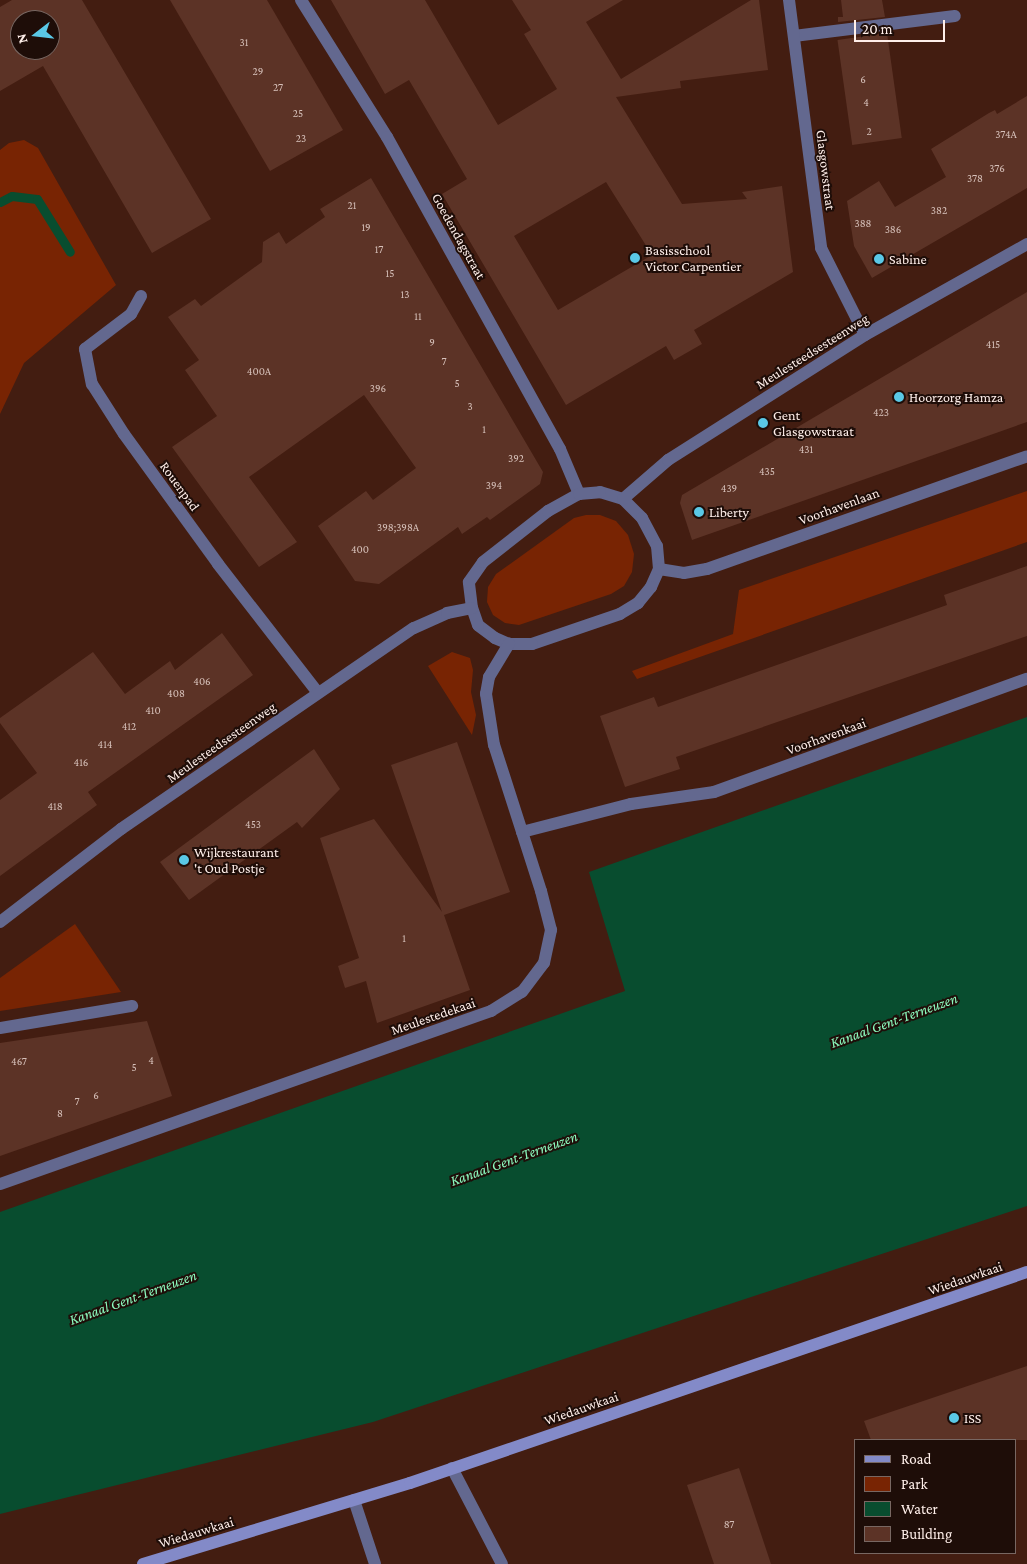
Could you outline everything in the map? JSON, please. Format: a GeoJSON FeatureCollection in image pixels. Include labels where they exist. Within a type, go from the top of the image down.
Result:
{"type":"FeatureCollection","features":[{"type":"Feature","properties":{"kind":"main road","name":"Wiedauwkaai"},"geometry":{"type":"LineString","coordinates":[[143,1564],[452,1468],[1027,1272]]}},
{"type":"Feature","properties":{"kind":"street","name":"Goedendagstraat"},"geometry":{"type":"LineString","coordinates":[[301,0],[387,137],[560,449],[579,494]]}},
{"type":"Feature","properties":{"kind":"street","name":"Glasgowstraat"},"geometry":{"type":"LineString","coordinates":[[789,0],[821,248],[865,335]]}},
{"type":"Feature","properties":{"kind":"street"},"geometry":{"type":"LineString","coordinates":[[794,36],[955,16]]}},
{"type":"Feature","properties":{"kind":"street","name":"Meulesteedsesteenweg"},"geometry":{"type":"LineString","coordinates":[[623,499],[668,460],[865,335],[1027,244]]}},
{"type":"Feature","properties":{"kind":"street","name":"Rouenpad"},"geometry":{"type":"LineString","coordinates":[[141,296],[131,314],[85,349],[92,384],[124,434],[218,564],[318,693]]}},
{"type":"Feature","properties":{"kind":"street","name":"Voorhavenlaan"},"geometry":{"type":"LineString","coordinates":[[659,569],[684,573],[707,569],[1027,456]]}},
{"type":"Feature","properties":{"kind":"street"},"geometry":{"type":"LineString","coordinates":[[600,492],[623,499],[642,518],[656,546],[659,569],[651,587],[638,603],[620,614],[532,644],[510,644],[495,638],[478,625],[472,608],[469,582],[483,562],[548,511],[579,494],[600,492]]}},
{"type":"Feature","properties":{"kind":"street","name":"Meulesteedsesteenweg"},"geometry":{"type":"LineString","coordinates":[[0,922],[121,829],[414,628],[447,613],[472,608]]}},
{"type":"Feature","properties":{"kind":"street","name":"Meulestedekaai"},"geometry":{"type":"LineString","coordinates":[[0,1184],[491,1011],[522,992],[544,963],[551,930],[494,744],[486,694],[489,677],[510,644]]}},
{"type":"Feature","properties":{"kind":"street","name":"Voorhavenkaai"},"geometry":{"type":"LineString","coordinates":[[522,832],[631,804],[714,792],[1027,679]]}},
{"type":"Feature","properties":{"kind":"street"},"geometry":{"type":"LineString","coordinates":[[0,1028],[132,1006]]}},
{"type":"Feature","properties":{"kind":"street"},"geometry":{"type":"LineString","coordinates":[[452,1468],[502,1564]]}},
{"type":"Feature","properties":{"kind":"street"},"geometry":{"type":"LineString","coordinates":[[354,1500],[374,1564]]}},
{"type":"Feature","properties":{"kind":"green space"},"geometry":{"type":"Polygon","coordinates":[[[24,140],[38,148],[116,285],[24,363],[0,414],[0,150],[9,143],[24,140]]]}},
{"type":"Feature","properties":{"kind":"green space"},"geometry":{"type":"Polygon","coordinates":[[[1027,491],[1027,542],[637,679],[632,671],[733,634],[739,590],[1027,491]]]}},
{"type":"Feature","properties":{"kind":"green space"},"geometry":{"type":"Polygon","coordinates":[[[586,515],[600,515],[616,521],[628,535],[634,554],[632,572],[624,586],[611,594],[519,625],[505,623],[493,615],[487,602],[488,587],[496,574],[574,518],[586,515]]]}},
{"type":"Feature","properties":{"kind":"green space"},"geometry":{"type":"Polygon","coordinates":[[[452,652],[470,658],[473,670],[471,692],[476,715],[472,735],[428,666],[452,652]]]}},
{"type":"Feature","properties":{"kind":"green space"},"geometry":{"type":"Polygon","coordinates":[[[75,924],[121,992],[0,1011],[0,978],[75,924]]]}},
{"type":"Feature","properties":{"kind":"water","name":"Kanaal Gent-Terneuzen"},"geometry":{"type":"Polygon","coordinates":[[[1027,717],[1027,1206],[373,1422],[0,1514],[0,1212],[625,991],[589,872],[1027,717]]]}},
{"type":"Feature","properties":{"kind":"building"},"geometry":{"type":"Polygon","coordinates":[[[12,0],[82,0],[211,219],[152,253],[43,66],[0,91],[0,7],[12,0]]]}},
{"type":"Feature","properties":{"kind":"building"},"geometry":{"type":"Polygon","coordinates":[[[170,0],[267,0],[343,130],[270,171],[170,0]]]}},
{"type":"Feature","properties":{"kind":"building"},"geometry":{"type":"Polygon","coordinates":[[[331,0],[425,0],[498,125],[557,89],[524,34],[531,30],[512,0],[623,0],[586,22],[621,79],[751,0],[759,0],[768,70],[680,81],[681,88],[616,97],[682,204],[747,199],[742,192],[782,186],[793,272],[694,330],[702,344],[674,360],[666,346],[566,405],[442,194],[467,179],[409,80],[385,94],[331,0]],[[606,182],[514,236],[558,310],[652,255],[606,182]]]}},
{"type":"Feature","properties":{"kind":"building"},"geometry":{"type":"Polygon","coordinates":[[[841,0],[882,0],[885,17],[838,22],[838,17],[843,17],[841,0]]]}},
{"type":"Feature","properties":{"kind":"building"},"geometry":{"type":"Polygon","coordinates":[[[887,33],[902,138],[852,145],[837,40],[887,33]]]}},
{"type":"Feature","properties":{"kind":"building"},"geometry":{"type":"Polygon","coordinates":[[[1027,96],[1027,188],[872,278],[854,246],[847,201],[879,181],[895,207],[946,177],[931,149],[989,113],[995,110],[997,114],[1027,96]]]}},
{"type":"Feature","properties":{"kind":"building"},"geometry":{"type":"Polygon","coordinates":[[[371,178],[543,472],[540,484],[490,520],[487,517],[462,534],[458,527],[379,584],[355,581],[318,526],[366,491],[373,500],[416,468],[364,395],[249,477],[297,542],[259,567],[172,447],[217,416],[185,370],[199,360],[168,317],[195,299],[201,306],[262,262],[263,242],[279,232],[286,244],[325,217],[320,209],[371,178]]]}},
{"type":"Feature","properties":{"kind":"building"},"geometry":{"type":"Polygon","coordinates":[[[1027,292],[1027,422],[692,540],[680,503],[682,495],[1027,292]]]}},
{"type":"Feature","properties":{"kind":"building"},"geometry":{"type":"Polygon","coordinates":[[[1027,566],[1027,636],[676,757],[680,769],[625,787],[600,716],[654,697],[658,707],[947,605],[944,595],[1027,566]]]}},
{"type":"Feature","properties":{"kind":"building"},"geometry":{"type":"Polygon","coordinates":[[[222,633],[253,675],[88,792],[97,805],[0,876],[0,800],[37,773],[0,723],[0,718],[93,652],[125,694],[170,661],[175,670],[222,633]]]}},
{"type":"Feature","properties":{"kind":"building"},"geometry":{"type":"Polygon","coordinates":[[[457,742],[510,892],[444,915],[470,990],[377,1023],[366,981],[345,988],[338,966],[359,958],[320,838],[374,819],[442,912],[391,765],[457,742]]]}},
{"type":"Feature","properties":{"kind":"building"},"geometry":{"type":"Polygon","coordinates":[[[314,749],[340,789],[302,828],[297,822],[189,900],[160,862],[314,749]]]}},
{"type":"Feature","properties":{"kind":"building"},"geometry":{"type":"Polygon","coordinates":[[[147,1021],[172,1096],[0,1156],[0,1043],[147,1021]]]}},
{"type":"Feature","properties":{"kind":"building"},"geometry":{"type":"Polygon","coordinates":[[[1027,1366],[1027,1440],[871,1439],[864,1421],[1027,1366]]]}},
{"type":"Feature","properties":{"kind":"building"},"geometry":{"type":"Polygon","coordinates":[[[739,1468],[771,1564],[714,1564],[687,1485],[739,1468]]]}},
{"type":"Feature","properties":{"kind":"waterway"},"geometry":{"type":"LineString","coordinates":[[0,202],[12,196],[37,199],[70,252]]}},
{"type":"Feature","properties":{"kind":"place","name":"Basisschool Victor Carpentier"},"geometry":{"type":"Point","coordinates":[635,258]}},
{"type":"Feature","properties":{"kind":"place","name":"Sabine"},"geometry":{"type":"Point","coordinates":[879,259]}},
{"type":"Feature","properties":{"kind":"place","name":"Hoorzorg Hamza"},"geometry":{"type":"Point","coordinates":[899,397]}},
{"type":"Feature","properties":{"kind":"place","name":"Gent Glasgowstraat"},"geometry":{"type":"Point","coordinates":[763,423]}},
{"type":"Feature","properties":{"kind":"place","name":"Liberty"},"geometry":{"type":"Point","coordinates":[699,512]}},
{"type":"Feature","properties":{"kind":"place","name":"Wijkrestaurant 't Oud Postje"},"geometry":{"type":"Point","coordinates":[184,860]}},
{"type":"Feature","properties":{"kind":"place","name":"ISS"},"geometry":{"type":"Point","coordinates":[954,1418]}}]}
